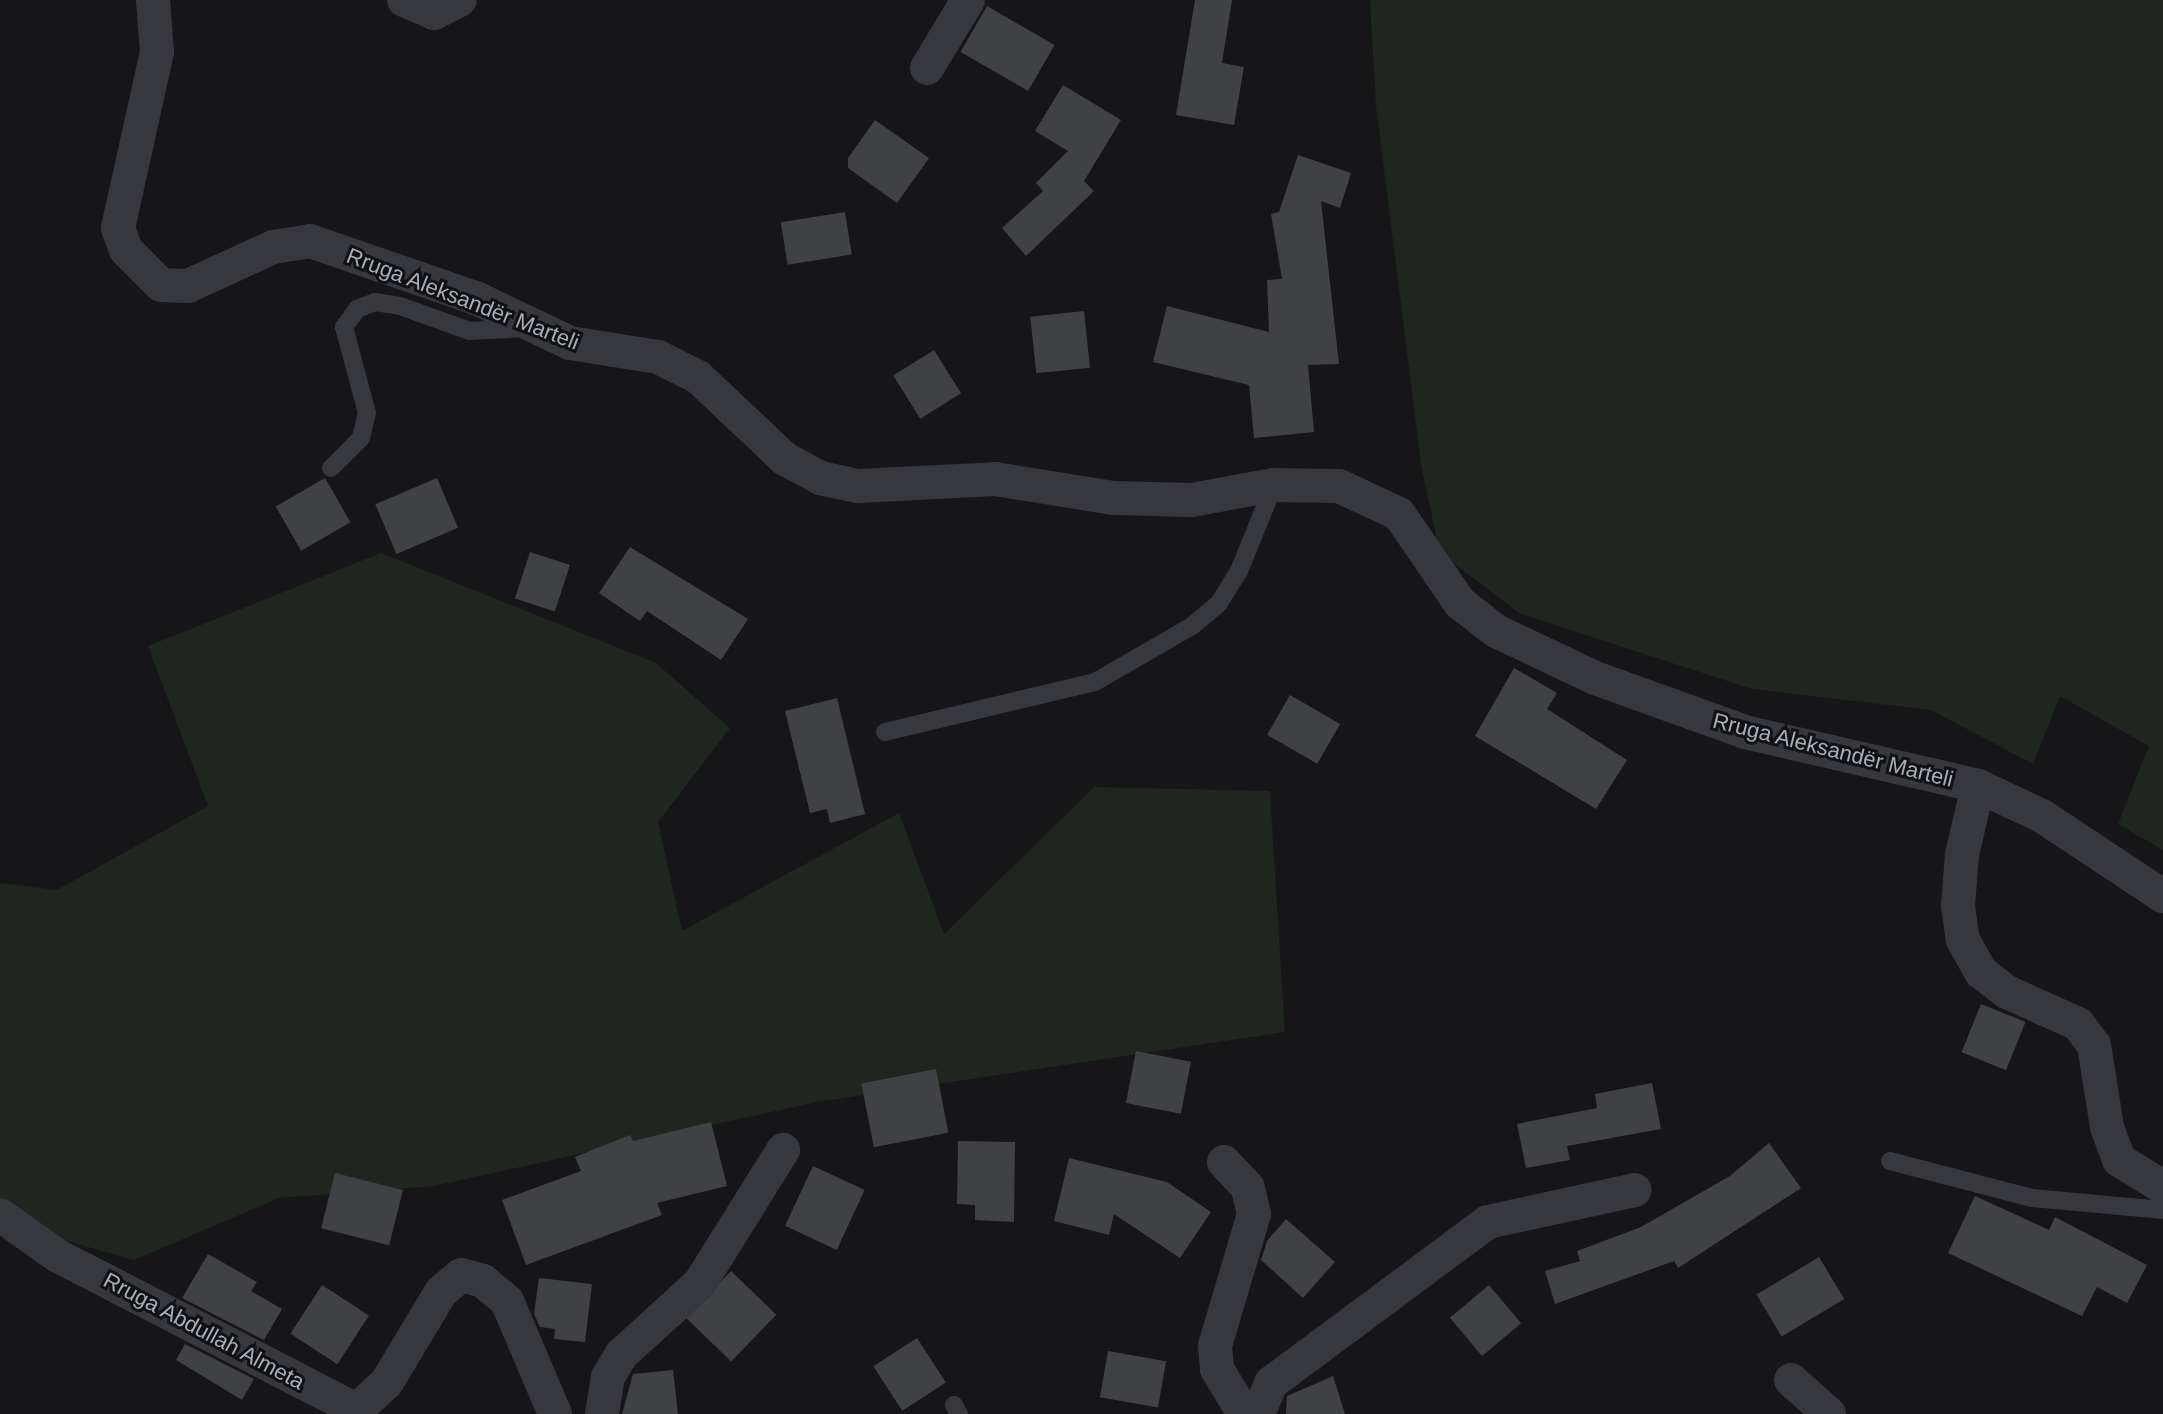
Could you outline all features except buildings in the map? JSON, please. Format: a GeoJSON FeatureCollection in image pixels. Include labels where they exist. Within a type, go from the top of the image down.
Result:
{"type":"FeatureCollection","features":[{"type":"Feature","properties":{"kind":"street","name":"Rruga Aleksandër Marteli"},"geometry":{"type":"LineString","coordinates":[[153,0],[157,52],[118,218],[126,250],[161,285],[188,286],[273,247],[310,241],[478,299],[570,343],[658,357],[698,377],[785,459],[820,478],[902,487],[995,479],[1113,498],[1192,500],[1274,485],[1339,486],[1373,497],[1399,514],[1460,603],[1496,631],[1595,678],[1745,732],[1978,786],[2042,816],[2163,896]]}},
{"type":"Feature","properties":{"kind":"street"},"geometry":{"type":"LineString","coordinates":[[404,0],[434,13],[460,0]]}},
{"type":"Feature","properties":{"kind":"street"},"geometry":{"type":"LineString","coordinates":[[927,68],[968,0]]}},
{"type":"Feature","properties":{"kind":"street"},"geometry":{"type":"LineString","coordinates":[[1978,786],[1962,855],[1963,940],[1981,972],[2007,992],[2078,1024],[2094,1045],[2107,1127],[2119,1160],[2163,1187]]}},
{"type":"Feature","properties":{"kind":"street"},"geometry":{"type":"LineString","coordinates":[[602,1414],[608,1377],[622,1354],[700,1283],[783,1150]]}},
{"type":"Feature","properties":{"kind":"street"},"geometry":{"type":"LineString","coordinates":[[1224,1162],[1248,1188],[1254,1214],[1215,1346],[1217,1369],[1244,1414]]}},
{"type":"Feature","properties":{"kind":"street"},"geometry":{"type":"LineString","coordinates":[[1258,1414],[1271,1383],[1488,1222],[1635,1190]]}},
{"type":"Feature","properties":{"kind":"street","name":"Rruga Abdullah Almeta"},"geometry":{"type":"LineString","coordinates":[[0,1215],[58,1256],[357,1410],[387,1382],[441,1292],[461,1275],[483,1281],[507,1301],[555,1414]]}},
{"type":"Feature","properties":{"kind":"street"},"geometry":{"type":"LineString","coordinates":[[1791,1380],[1829,1414]]}},
{"type":"Feature","properties":{"kind":"lane"},"geometry":{"type":"LineString","coordinates":[[331,468],[361,438],[367,413],[344,327],[357,309],[375,302],[400,306],[470,331],[534,326]]}},
{"type":"Feature","properties":{"kind":"lane"},"geometry":{"type":"LineString","coordinates":[[885,732],[1095,682],[1192,626],[1219,603],[1239,571],[1274,485]]}},
{"type":"Feature","properties":{"kind":"lane"},"geometry":{"type":"LineString","coordinates":[[1890,1161],[2032,1198],[2163,1210]]}},
{"type":"Feature","properties":{"kind":"shaded area"},"geometry":{"type":"Polygon","coordinates":[[[1370,0],[2163,0],[2163,850],[2118,824],[2149,746],[2060,696],[2033,764],[1931,710],[1752,689],[1519,613],[1455,564],[1438,545],[1421,464],[1376,106],[1370,0]]]}},
{"type":"Feature","properties":{"kind":"shaded area"},"geometry":{"type":"Polygon","coordinates":[[[381,553],[656,663],[730,728],[658,822],[682,931],[899,813],[944,934],[1094,787],[1270,791],[1285,1032],[817,1102],[434,1186],[279,1198],[134,1260],[0,1222],[0,883],[57,890],[208,806],[148,646],[381,553]]]}}]}
